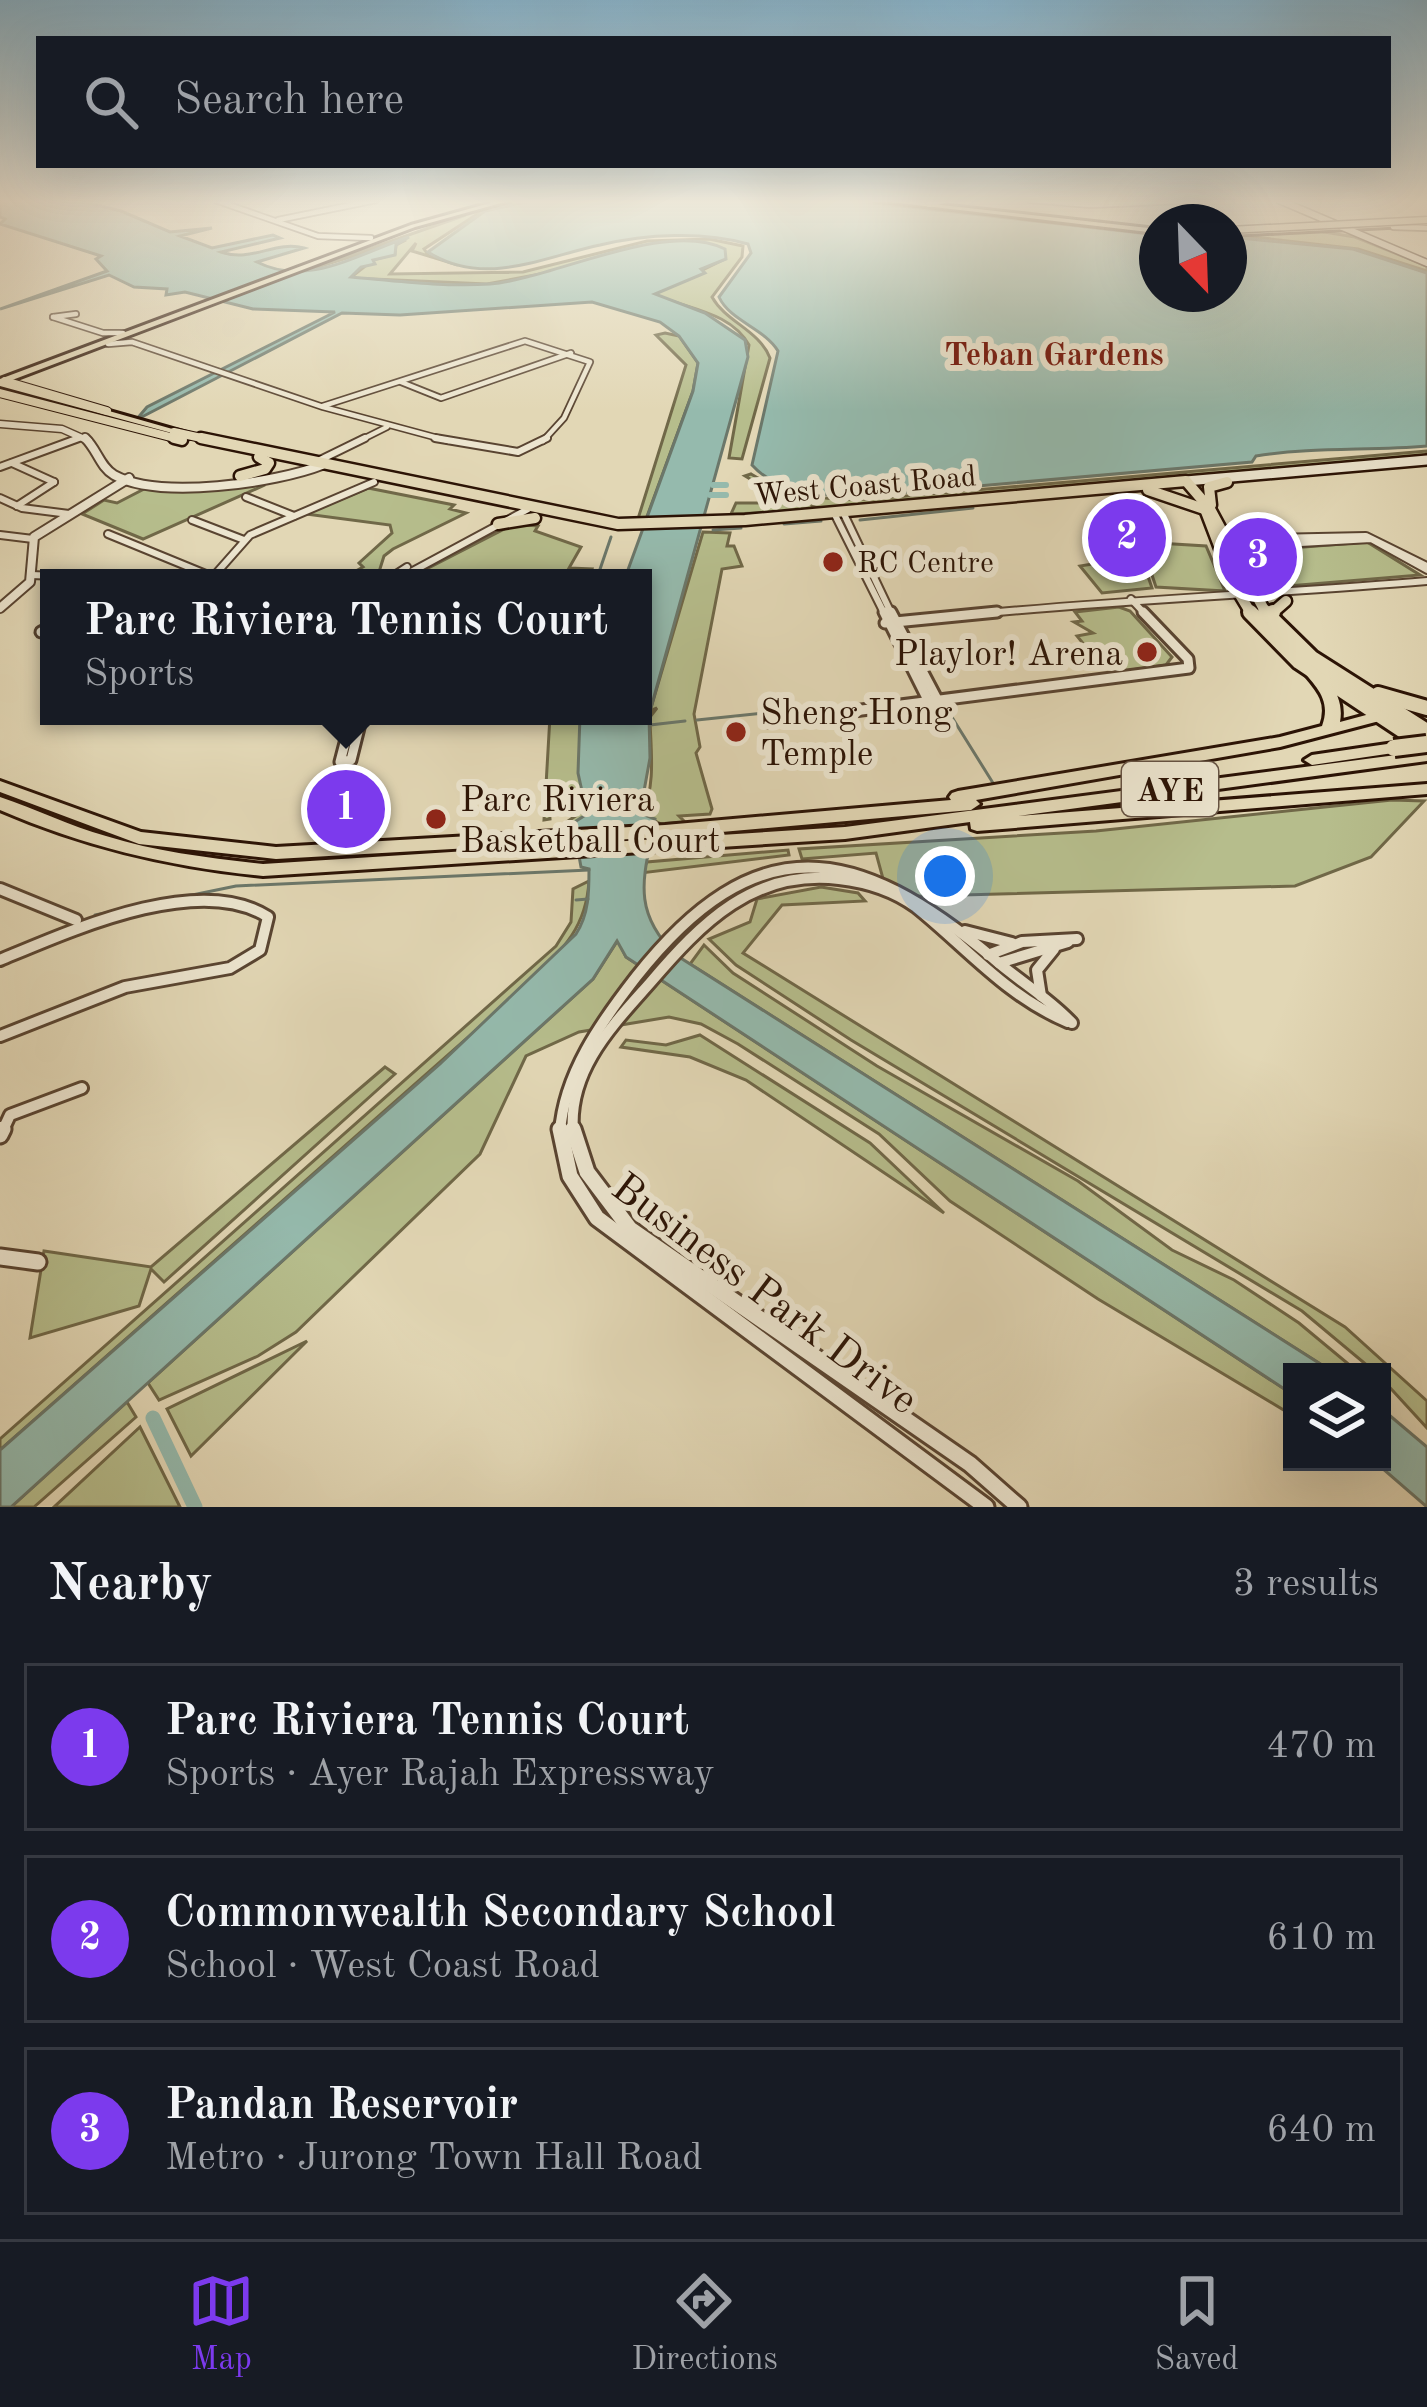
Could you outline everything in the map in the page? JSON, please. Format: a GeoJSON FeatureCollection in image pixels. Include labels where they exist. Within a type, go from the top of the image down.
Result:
{"type":"FeatureCollection","features":[{"type":"Feature","properties":{"kind":"highway"},"geometry":{"type":"LineString","coordinates":[[1,384],[291,271]]}},
{"type":"Feature","properties":{"kind":"highway"},"geometry":{"type":"LineString","coordinates":[[1,384],[104,339],[130,335]]}},
{"type":"Feature","properties":{"kind":"highway"},"geometry":{"type":"LineString","coordinates":[[19,384],[104,339]]}},
{"type":"Feature","properties":{"kind":"highway"},"geometry":{"type":"LineString","coordinates":[[1,384],[73,356]]}},
{"type":"Feature","properties":{"kind":"highway"},"geometry":{"type":"LineString","coordinates":[[1,384],[143,431]]}},
{"type":"Feature","properties":{"kind":"highway"},"geometry":{"type":"LineString","coordinates":[[64,405],[187,436]]}},
{"type":"Feature","properties":{"kind":"highway"},"geometry":{"type":"LineString","coordinates":[[1306,666],[1333,698],[1336,713],[1328,730]]}},
{"type":"Feature","properties":{"kind":"highway"},"geometry":{"type":"LineString","coordinates":[[917,809],[1328,730],[1389,714]]}},
{"type":"Feature","properties":{"kind":"highway","name":"AYE"},"geometry":{"type":"LineString","coordinates":[[0,786],[139,838],[192,848],[276,854],[845,833],[1410,755],[1427,746]]}},
{"type":"Feature","properties":{"kind":"highway","name":"AYE"},"geometry":{"type":"LineString","coordinates":[[664,840],[1410,755]]}},
{"type":"Feature","properties":{"kind":"highway"},"geometry":{"type":"LineString","coordinates":[[845,833],[1425,789]]}},
{"type":"Feature","properties":{"kind":"highway","name":"AYE"},"geometry":{"type":"LineString","coordinates":[[0,803],[72,836],[172,862],[263,870],[565,844]]}},
{"type":"Feature","properties":{"kind":"main road"},"geometry":{"type":"LineString","coordinates":[[1,384],[19,384],[187,436],[313,467]]}},
{"type":"Feature","properties":{"kind":"main road"},"geometry":{"type":"LineString","coordinates":[[1,384],[143,431],[313,467]]}},
{"type":"Feature","properties":{"kind":"main road"},"geometry":{"type":"LineString","coordinates":[[240,476],[265,470],[269,463],[259,457]]}},
{"type":"Feature","properties":{"kind":"main road","name":"West Coast Road"},"geometry":{"type":"LineString","coordinates":[[313,467],[502,511],[641,526],[1227,482],[1427,461]]}},
{"type":"Feature","properties":{"kind":"main road","name":"West Coast Road"},"geometry":{"type":"LineString","coordinates":[[840,514],[1427,461]]}},
{"type":"Feature","properties":{"kind":"main road","name":"West Coast Road"},"geometry":{"type":"LineString","coordinates":[[313,467],[527,514]]}},
{"type":"Feature","properties":{"kind":"main road"},"geometry":{"type":"LineString","coordinates":[[1208,507],[1209,487],[1227,482]]}},
{"type":"Feature","properties":{"kind":"main road"},"geometry":{"type":"LineString","coordinates":[[1184,483],[1208,507],[1248,600],[1306,666],[1427,731]]}},
{"type":"Feature","properties":{"kind":"main road"},"geometry":{"type":"LineString","coordinates":[[1142,489],[1208,507]]}},
{"type":"Feature","properties":{"kind":"main road"},"geometry":{"type":"LineString","coordinates":[[498,524],[502,511]]}},
{"type":"Feature","properties":{"kind":"main road"},"geometry":{"type":"LineString","coordinates":[[498,524],[527,514]]}},
{"type":"Feature","properties":{"kind":"main road"},"geometry":{"type":"LineString","coordinates":[[1248,600],[1427,746]]}},
{"type":"Feature","properties":{"kind":"main road"},"geometry":{"type":"LineString","coordinates":[[1269,616],[1286,601]]}},
{"type":"Feature","properties":{"kind":"main road"},"geometry":{"type":"LineString","coordinates":[[1351,682],[1427,709]]}},
{"type":"Feature","properties":{"kind":"main road"},"geometry":{"type":"LineString","coordinates":[[1389,714],[1427,709]]}},
{"type":"Feature","properties":{"kind":"street"},"geometry":{"type":"LineString","coordinates":[[71,322],[104,339]]}},
{"type":"Feature","properties":{"kind":"street"},"geometry":{"type":"LineString","coordinates":[[130,335],[221,371],[323,406],[390,428],[527,451],[558,428],[589,366],[571,353],[525,341],[323,406]]}},
{"type":"Feature","properties":{"kind":"street"},"geometry":{"type":"LineString","coordinates":[[398,382],[442,398],[571,353]]}},
{"type":"Feature","properties":{"kind":"street"},"geometry":{"type":"LineString","coordinates":[[0,424],[81,437],[91,443],[97,461],[129,478]]}},
{"type":"Feature","properties":{"kind":"street"},"geometry":{"type":"LineString","coordinates":[[313,467],[390,428]]}},
{"type":"Feature","properties":{"kind":"street"},"geometry":{"type":"LineString","coordinates":[[0,467],[81,437]]}},
{"type":"Feature","properties":{"kind":"street"},"geometry":{"type":"LineString","coordinates":[[12,463],[54,482],[17,506]]}},
{"type":"Feature","properties":{"kind":"street","name":"West Coast Road"},"geometry":{"type":"LineString","coordinates":[[129,478],[240,476],[313,467]]}},
{"type":"Feature","properties":{"kind":"street","name":"West Coast Road"},"geometry":{"type":"LineString","coordinates":[[129,478],[273,478],[313,467]]}},
{"type":"Feature","properties":{"kind":"street"},"geometry":{"type":"LineString","coordinates":[[0,535],[33,539],[129,478]]}},
{"type":"Feature","properties":{"kind":"street"},"geometry":{"type":"LineString","coordinates":[[220,569],[244,540],[374,482]]}},
{"type":"Feature","properties":{"kind":"street"},"geometry":{"type":"LineString","coordinates":[[246,496],[294,516]]}},
{"type":"Feature","properties":{"kind":"street"},"geometry":{"type":"LineString","coordinates":[[0,498],[17,506],[68,514]]}},
{"type":"Feature","properties":{"kind":"street"},"geometry":{"type":"LineString","coordinates":[[840,514],[933,700]]}},
{"type":"Feature","properties":{"kind":"street"},"geometry":{"type":"LineString","coordinates":[[192,520],[244,540]]}},
{"type":"Feature","properties":{"kind":"street"},"geometry":{"type":"LineString","coordinates":[[408,569],[498,524]]}},
{"type":"Feature","properties":{"kind":"street"},"geometry":{"type":"LineString","coordinates":[[108,534],[192,569]]}},
{"type":"Feature","properties":{"kind":"street"},"geometry":{"type":"LineString","coordinates":[[1366,536],[1427,568],[1370,539],[1283,544],[1268,538],[1366,536]]}},
{"type":"Feature","properties":{"kind":"street"},"geometry":{"type":"LineString","coordinates":[[1,607],[27,588],[33,539]]}},
{"type":"Feature","properties":{"kind":"street"},"geometry":{"type":"LineString","coordinates":[[416,569],[461,543]]}},
{"type":"Feature","properties":{"kind":"street"},"geometry":{"type":"LineString","coordinates":[[31,575],[40,574]]}},
{"type":"Feature","properties":{"kind":"street"},"geometry":{"type":"LineString","coordinates":[[890,622],[1132,601],[1286,601],[1427,583]]}},
{"type":"Feature","properties":{"kind":"street"},"geometry":{"type":"LineString","coordinates":[[1248,600],[1427,583]]}},
{"type":"Feature","properties":{"kind":"street"},"geometry":{"type":"LineString","coordinates":[[768,722],[1189,668],[1188,658],[1132,601]]}},
{"type":"Feature","properties":{"kind":"street"},"geometry":{"type":"LineString","coordinates":[[890,622],[911,622]]}},
{"type":"Feature","properties":{"kind":"street"},"geometry":{"type":"LineString","coordinates":[[890,622],[933,700]]}},
{"type":"Feature","properties":{"kind":"street"},"geometry":{"type":"LineString","coordinates":[[901,637],[911,622]]}},
{"type":"Feature","properties":{"kind":"street","name":"Business Park Drive"},"geometry":{"type":"LineString","coordinates":[[986,1507],[597,1218],[571,1184],[566,1130],[568,1077],[590,1039],[695,913],[723,892],[759,876],[814,867],[873,878],[927,904],[988,961]]}},
{"type":"Feature","properties":{"kind":"street","name":"Business Park Drive"},"geometry":{"type":"LineString","coordinates":[[988,961],[911,904],[870,884],[816,875],[766,883],[720,905],[605,1035],[576,1088],[566,1130],[586,1179],[630,1228],[970,1464],[1019,1507]]}},
{"type":"Feature","properties":{"kind":"street"},"geometry":{"type":"LineString","coordinates":[[2,892],[76,920]]}},
{"type":"Feature","properties":{"kind":"street"},"geometry":{"type":"LineString","coordinates":[[0,960],[96,924],[181,903],[243,902],[268,916],[267,938],[260,950],[230,968],[125,987],[0,1036]]}},
{"type":"Feature","properties":{"kind":"street"},"geometry":{"type":"LineString","coordinates":[[954,926],[1015,943],[1077,939],[988,961]]}},
{"type":"Feature","properties":{"kind":"street"},"geometry":{"type":"LineString","coordinates":[[988,961],[1015,943]]}},
{"type":"Feature","properties":{"kind":"street"},"geometry":{"type":"LineString","coordinates":[[1043,999],[1035,974],[1041,959],[1058,946]]}},
{"type":"Feature","properties":{"kind":"street"},"geometry":{"type":"LineString","coordinates":[[988,961],[1043,999],[1072,1023],[1057,1018],[988,961]]}},
{"type":"Feature","properties":{"kind":"street"},"geometry":{"type":"LineString","coordinates":[[0,1135],[10,1115],[82,1088]]}},
{"type":"Feature","properties":{"kind":"street"},"geometry":{"type":"LineString","coordinates":[[0,1257],[38,1262]]}},
{"type":"Feature","properties":{"kind":"green space"},"geometry":{"type":"Polygon","coordinates":[[[360,270],[393,270],[390,274],[585,270],[487,284],[350,278],[360,270]]]}},
{"type":"Feature","properties":{"kind":"green space"},"geometry":{"type":"Polygon","coordinates":[[[702,270],[732,270],[712,297],[758,340],[770,358],[742,459],[729,458],[749,345],[719,318],[654,294],[702,270]]]}},
{"type":"Feature","properties":{"kind":"green space"},"geometry":{"type":"Polygon","coordinates":[[[656,335],[679,336],[698,363],[693,391],[645,522],[637,522],[686,365],[656,335]]]}},
{"type":"Feature","properties":{"kind":"green space"},"geometry":{"type":"Polygon","coordinates":[[[1427,451],[1427,456],[830,510],[812,506],[813,511],[731,514],[736,503],[762,503],[767,489],[745,476],[751,474],[809,496],[871,499],[1427,451]]]}},
{"type":"Feature","properties":{"kind":"green space"},"geometry":{"type":"Polygon","coordinates":[[[265,485],[143,539],[82,514],[104,500],[117,503],[148,487],[265,485]]]}},
{"type":"Feature","properties":{"kind":"green space"},"geometry":{"type":"Polygon","coordinates":[[[368,488],[454,505],[450,509],[466,513],[393,549],[384,556],[380,569],[359,569],[363,567],[359,563],[392,533],[390,525],[306,514],[368,488]]]}},
{"type":"Feature","properties":{"kind":"green space"},"geometry":{"type":"Polygon","coordinates":[[[514,524],[538,526],[535,531],[581,547],[569,568],[592,569],[426,569],[514,524]]]}},
{"type":"Feature","properties":{"kind":"green space"},"geometry":{"type":"Polygon","coordinates":[[[703,532],[730,533],[727,546],[734,546],[742,566],[722,569],[694,714],[700,747],[696,753],[710,814],[679,816],[685,822],[661,824],[642,814],[651,777],[650,725],[657,708],[652,710],[703,532]]]}},
{"type":"Feature","properties":{"kind":"green space"},"geometry":{"type":"Polygon","coordinates":[[[1141,542],[1206,546],[1225,591],[1156,587],[1141,542]]]}},
{"type":"Feature","properties":{"kind":"green space"},"geometry":{"type":"Polygon","coordinates":[[[1367,542],[1420,575],[1288,586],[1267,550],[1367,542]]]}},
{"type":"Feature","properties":{"kind":"green space"},"geometry":{"type":"Polygon","coordinates":[[[1141,556],[1152,588],[1102,593],[1080,566],[1141,556]]]}},
{"type":"Feature","properties":{"kind":"green space"},"geometry":{"type":"Polygon","coordinates":[[[1119,607],[1130,611],[1172,657],[1166,665],[1124,671],[1107,650],[1090,652],[1077,636],[1093,633],[1074,622],[1082,621],[1075,612],[1119,607]]]}},
{"type":"Feature","properties":{"kind":"green space"},"geometry":{"type":"Polygon","coordinates":[[[549,725],[581,725],[587,814],[574,827],[556,829],[577,815],[570,791],[561,790],[549,803],[550,819],[544,820],[549,725]]]}},
{"type":"Feature","properties":{"kind":"green space"},"geometry":{"type":"Polygon","coordinates":[[[1392,800],[1424,801],[1371,857],[1295,886],[888,897],[876,853],[802,859],[799,849],[1096,831],[1392,800]]]}},
{"type":"Feature","properties":{"kind":"green space"},"geometry":{"type":"Polygon","coordinates":[[[788,850],[789,855],[641,873],[647,862],[788,850]]]}},
{"type":"Feature","properties":{"kind":"green space"},"geometry":{"type":"Polygon","coordinates":[[[589,881],[576,928],[525,987],[0,1450],[0,1439],[556,946],[571,922],[573,889],[589,881]]]}},
{"type":"Feature","properties":{"kind":"green space"},"geometry":{"type":"Polygon","coordinates":[[[821,887],[858,893],[865,901],[782,905],[743,953],[1345,1327],[1385,1363],[1364,1363],[1302,1311],[851,1040],[736,965],[709,939],[750,922],[757,899],[821,887]]]}},
{"type":"Feature","properties":{"kind":"green space"},"geometry":{"type":"Polygon","coordinates":[[[618,940],[626,957],[1283,1388],[1283,1410],[1098,1299],[950,1201],[879,1134],[738,1044],[701,1024],[669,1017],[579,1032],[526,1056],[480,1154],[296,1332],[258,1356],[159,1400],[148,1383],[593,979],[618,940]]]}},
{"type":"Feature","properties":{"kind":"green space"},"geometry":{"type":"Polygon","coordinates":[[[704,945],[733,973],[877,1066],[1078,1181],[1172,1250],[1234,1280],[1299,1323],[1347,1363],[1319,1363],[690,964],[704,945]]]}},
{"type":"Feature","properties":{"kind":"green space"},"geometry":{"type":"Polygon","coordinates":[[[700,1035],[870,1143],[944,1213],[746,1080],[690,1057],[621,1047],[626,1040],[666,1045],[700,1035]]]}},
{"type":"Feature","properties":{"kind":"green space"},"geometry":{"type":"Polygon","coordinates":[[[385,1067],[395,1074],[164,1282],[151,1269],[139,1306],[30,1338],[44,1251],[151,1267],[385,1067]]]}},
{"type":"Feature","properties":{"kind":"green space"},"geometry":{"type":"Polygon","coordinates":[[[307,1341],[191,1456],[167,1409],[307,1341]]]}},
{"type":"Feature","properties":{"kind":"green space"},"geometry":{"type":"Polygon","coordinates":[[[1391,1369],[1427,1401],[1427,1428],[1391,1389],[1391,1369]]]}},
{"type":"Feature","properties":{"kind":"green space"},"geometry":{"type":"Polygon","coordinates":[[[127,1402],[136,1417],[34,1507],[11,1507],[127,1402]]]}},
{"type":"Feature","properties":{"kind":"green space"},"geometry":{"type":"Polygon","coordinates":[[[140,1427],[180,1507],[54,1507],[140,1427]]]}},
{"type":"Feature","properties":{"kind":"water"},"geometry":{"type":"Polygon","coordinates":[[[106,270],[358,270],[351,277],[473,285],[549,270],[702,270],[705,273],[655,294],[705,313],[745,340],[748,357],[652,704],[652,569],[628,569],[693,391],[698,363],[679,336],[660,322],[592,302],[400,315],[342,313],[136,420],[147,407],[335,312],[253,309],[185,292],[166,295],[167,289],[134,287],[109,275],[0,309],[106,270]]]}},
{"type":"Feature","properties":{"kind":"water"},"geometry":{"type":"Polygon","coordinates":[[[738,270],[1139,270],[1139,312],[1247,312],[1247,270],[1419,270],[1427,273],[1427,446],[1277,453],[1256,456],[1252,462],[863,496],[818,494],[776,483],[752,465],[778,351],[719,297],[738,270]]]}},
{"type":"Feature","properties":{"kind":"water"},"geometry":{"type":"Polygon","coordinates":[[[580,725],[649,725],[650,758],[640,813],[655,819],[644,890],[651,922],[676,955],[1319,1363],[1283,1363],[1283,1388],[626,957],[617,941],[593,979],[11,1507],[0,1507],[0,1450],[440,1064],[576,934],[586,911],[589,869],[581,867],[573,823],[587,814],[578,773],[580,725]]]}},
{"type":"Feature","properties":{"kind":"water"},"geometry":{"type":"Polygon","coordinates":[[[1391,1417],[1427,1447],[1427,1507],[1385,1471],[1391,1471],[1391,1417]]]}},
{"type":"Feature","properties":{"kind":"waterway"},"geometry":{"type":"LineString","coordinates":[[713,485],[726,485]]}},
{"type":"Feature","properties":{"kind":"waterway"},"geometry":{"type":"LineString","coordinates":[[710,495],[726,495]]}},
{"type":"Feature","properties":{"kind":"waterway"},"geometry":{"type":"LineString","coordinates":[[860,520],[973,508]]}},
{"type":"Feature","properties":{"kind":"waterway"},"geometry":{"type":"LineString","coordinates":[[784,524],[821,521]]}},
{"type":"Feature","properties":{"kind":"waterway"},"geometry":{"type":"LineString","coordinates":[[713,530],[741,528]]}},
{"type":"Feature","properties":{"kind":"waterway"},"geometry":{"type":"LineString","coordinates":[[600,569],[611,537]]}},
{"type":"Feature","properties":{"kind":"waterway"},"geometry":{"type":"LineString","coordinates":[[779,725],[945,706],[993,783]]}},
{"type":"Feature","properties":{"kind":"waterway"},"geometry":{"type":"LineString","coordinates":[[697,720],[773,712]]}},
{"type":"Feature","properties":{"kind":"waterway"},"geometry":{"type":"LineString","coordinates":[[652,725],[685,721]]}},
{"type":"Feature","properties":{"kind":"waterway"},"geometry":{"type":"LineString","coordinates":[[95,915],[236,886],[589,870]]}},
{"type":"Feature","properties":{"kind":"waterway"},"geometry":{"type":"LineString","coordinates":[[576,900],[588,899]]}},
{"type":"Feature","properties":{"kind":"waterway"},"geometry":{"type":"LineString","coordinates":[[153,1418],[195,1507]]}},
{"type":"Feature","properties":{"kind":"place","name":"Commonwealth Secondary School"},"geometry":{"type":"Point","coordinates":[1127,538]}},
{"type":"Feature","properties":{"kind":"place","name":"Pandan Reservoir"},"geometry":{"type":"Point","coordinates":[1258,557]}},
{"type":"Feature","properties":{"kind":"place","name":"RC Centre"},"geometry":{"type":"Point","coordinates":[833,562]}},
{"type":"Feature","properties":{"kind":"place","name":"Playlor! Arena"},"geometry":{"type":"Point","coordinates":[1147,652]}},
{"type":"Feature","properties":{"kind":"place","name":"Sheng Hong Temple"},"geometry":{"type":"Point","coordinates":[736,732]}},
{"type":"Feature","properties":{"kind":"place","name":"Parc Riviera Tennis Court"},"geometry":{"type":"Point","coordinates":[346,809]}},
{"type":"Feature","properties":{"kind":"place","name":"Parc Riviera Basketball Court"},"geometry":{"type":"Point","coordinates":[436,819]}},
{"type":"Feature","properties":{"kind":"district","name":"Teban Gardens"},"geometry":{"type":"Point","coordinates":[1054,353]}}]}
